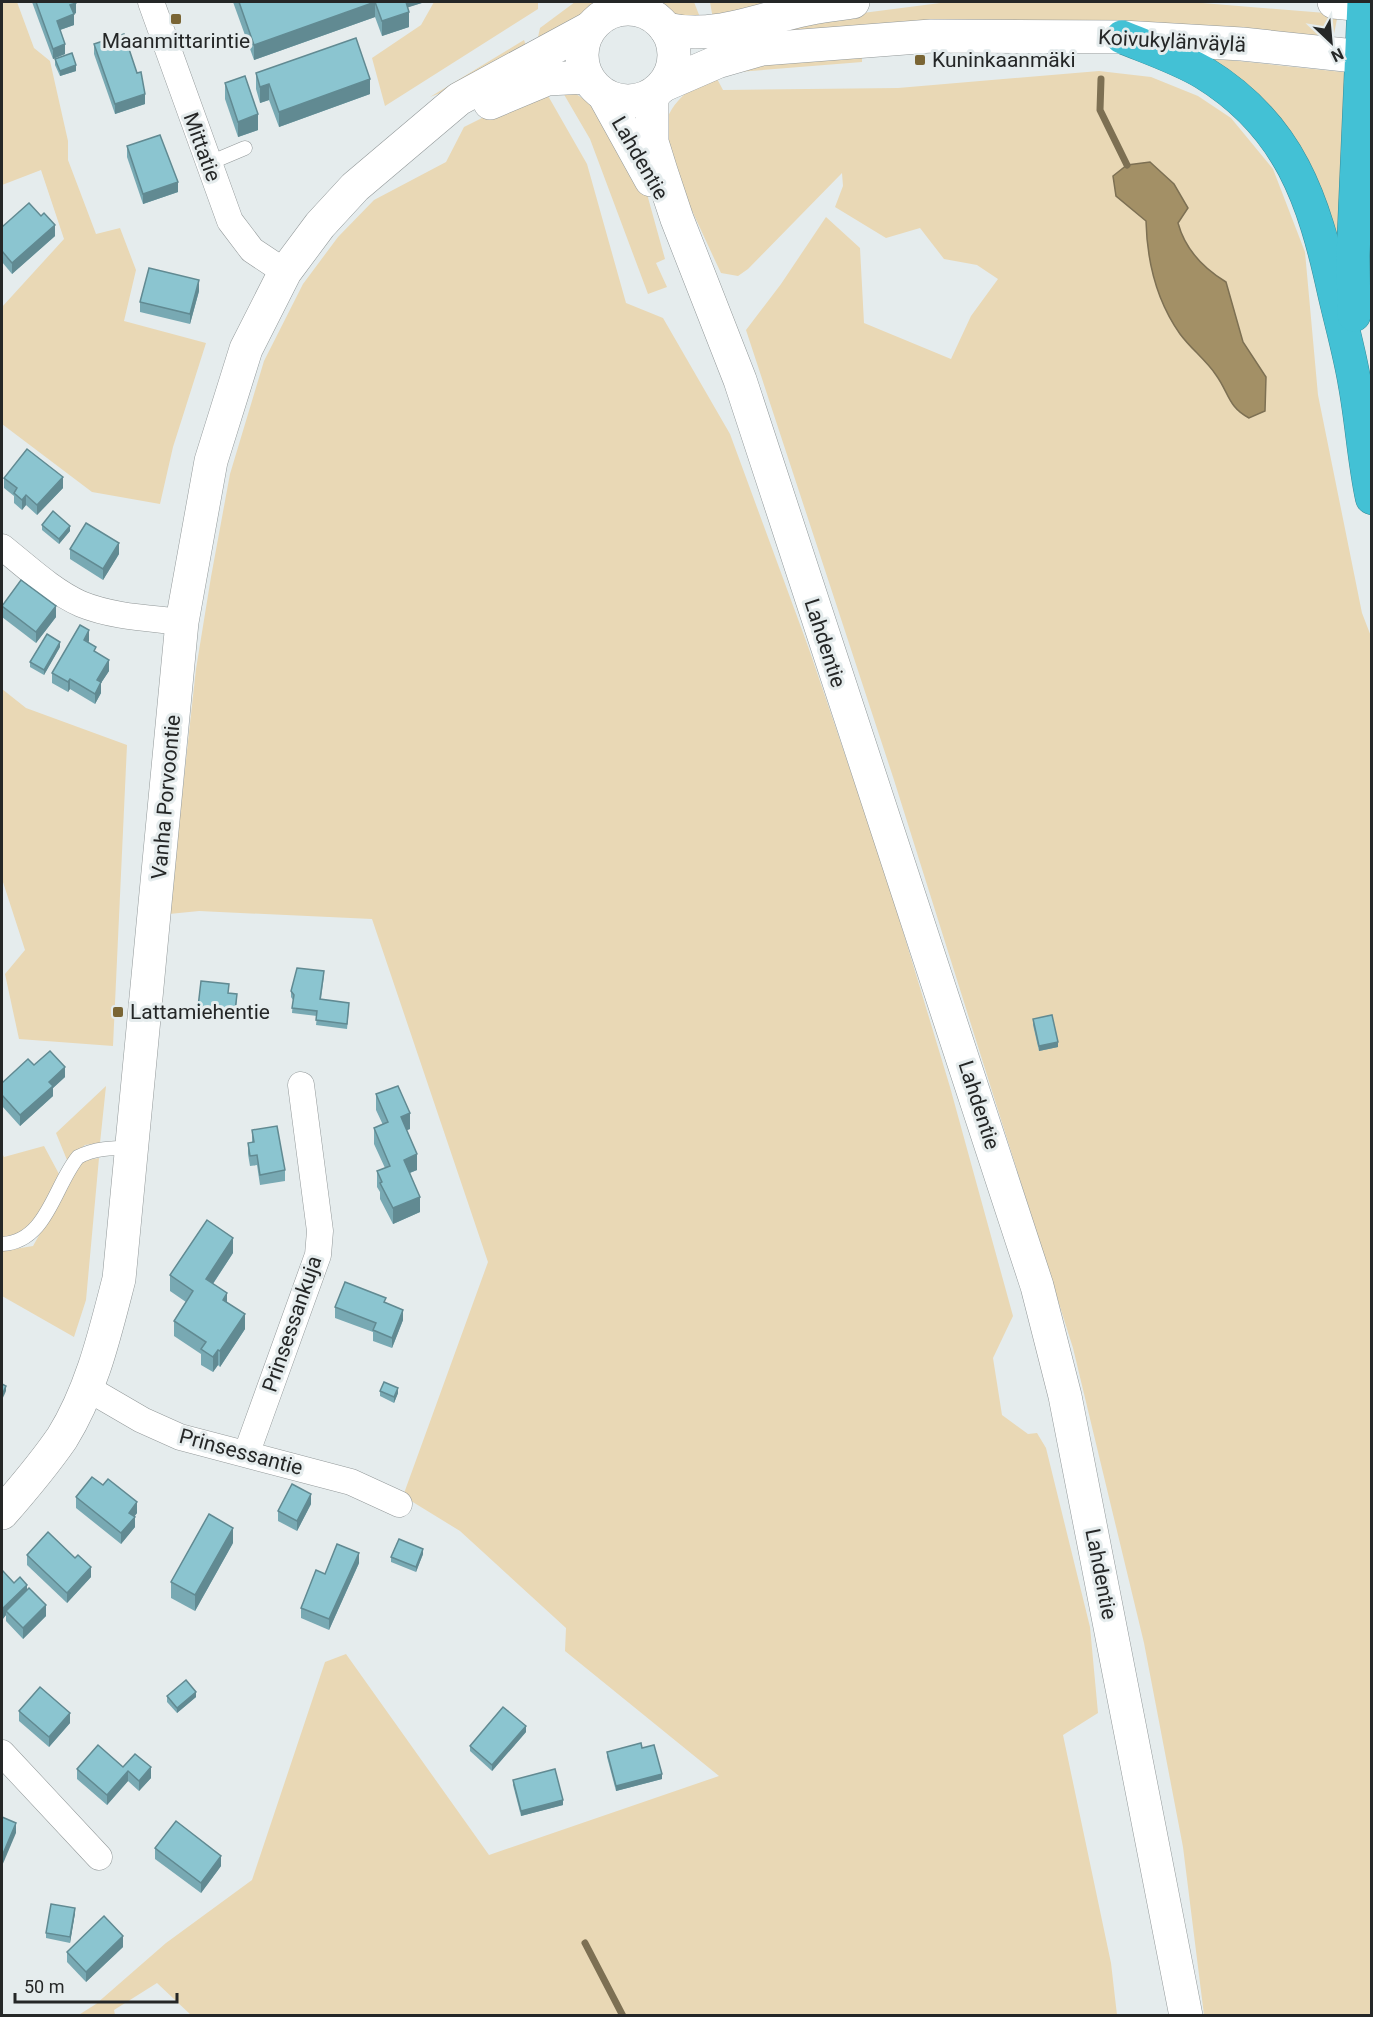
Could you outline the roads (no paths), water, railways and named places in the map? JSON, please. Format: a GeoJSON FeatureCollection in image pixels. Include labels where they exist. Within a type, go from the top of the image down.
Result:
{"type":"FeatureCollection","features":[{"type":"Feature","properties":{"kind":"highway"},"geometry":{"type":"LineString","coordinates":[[1354,3],[1364,57],[1353,256],[1355,385]]}},
{"type":"Feature","properties":{"kind":"highway"},"geometry":{"type":"LineString","coordinates":[[1122,37],[1185,62],[1243,102],[1283,148],[1303,183],[1317,217],[1355,385],[1371,498]]}},
{"type":"Feature","properties":{"kind":"main road"},"geometry":{"type":"LineString","coordinates":[[652,15],[674,53],[672,69],[658,90],[637,101],[620,101],[595,86],[582,63],[582,46],[599,15],[617,10],[634,9],[652,15],[689,34],[710,33],[807,9],[853,2]]}},
{"type":"Feature","properties":{"kind":"main road","name":"Vanha Porvoontie"},"geometry":{"type":"LineString","coordinates":[[2,1513],[62,1437],[87,1388],[103,1341],[119,1279],[134,1149],[182,622],[211,461],[246,349],[285,272],[320,225],[355,188],[459,99],[599,15]]}},
{"type":"Feature","properties":{"kind":"main road","name":"Koivukylänväylä"},"geometry":{"type":"LineString","coordinates":[[658,90],[717,62],[762,49],[931,36],[1122,37],[1242,44],[1364,57]]}},
{"type":"Feature","properties":{"kind":"main road","name":"Vanha Porvoontie"},"geometry":{"type":"LineString","coordinates":[[430,126],[464,115],[537,82],[595,86]]}},
{"type":"Feature","properties":{"kind":"main road","name":"Lahdentie"},"geometry":{"type":"LineString","coordinates":[[595,86],[656,189],[677,219]]}},
{"type":"Feature","properties":{"kind":"main road","name":"Lahdentie"},"geometry":{"type":"LineString","coordinates":[[658,90],[652,142],[677,219],[740,380],[1037,1286],[1065,1396],[1186,2016]]}},
{"type":"Feature","properties":{"kind":"street","name":"Mittatie"},"geometry":{"type":"LineString","coordinates":[[151,2],[207,164],[230,221],[238,235],[260,256],[285,272]]}},
{"type":"Feature","properties":{"kind":"street"},"geometry":{"type":"LineString","coordinates":[[2,547],[48,583],[80,603],[111,614],[182,622]]}},
{"type":"Feature","properties":{"kind":"street","name":"Prinsessankuja"},"geometry":{"type":"LineString","coordinates":[[247,1452],[318,1255],[320,1231],[301,1085]]}},
{"type":"Feature","properties":{"kind":"street","name":"Prinsessantie"},"geometry":{"type":"LineString","coordinates":[[87,1388],[142,1420],[180,1437],[247,1452],[351,1482],[399,1504]]}},
{"type":"Feature","properties":{"kind":"street"},"geometry":{"type":"LineString","coordinates":[[2,1753],[99,1857]]}},
{"type":"Feature","properties":{"kind":"lane"},"geometry":{"type":"LineString","coordinates":[[207,164],[245,148]]}},
{"type":"Feature","properties":{"kind":"lane"},"geometry":{"type":"LineString","coordinates":[[2,1244],[21,1240],[38,1226],[78,1156],[88,1151],[110,1148],[134,1149]]}},
{"type":"Feature","properties":{"kind":"waterway"},"geometry":{"type":"LineString","coordinates":[[1101,79],[1100,110],[1127,165]]}},
{"type":"Feature","properties":{"kind":"waterway"},"geometry":{"type":"LineString","coordinates":[[585,1943],[623,2016]]}},
{"type":"Feature","properties":{"kind":"place","name":"Maanmittarintie"},"geometry":{"type":"Point","coordinates":[176,19]}},
{"type":"Feature","properties":{"kind":"place","name":"Kuninkaanmäki"},"geometry":{"type":"Point","coordinates":[920,60]}},
{"type":"Feature","properties":{"kind":"place","name":"Lattamiehentie"},"geometry":{"type":"Point","coordinates":[118,1012]}}]}
